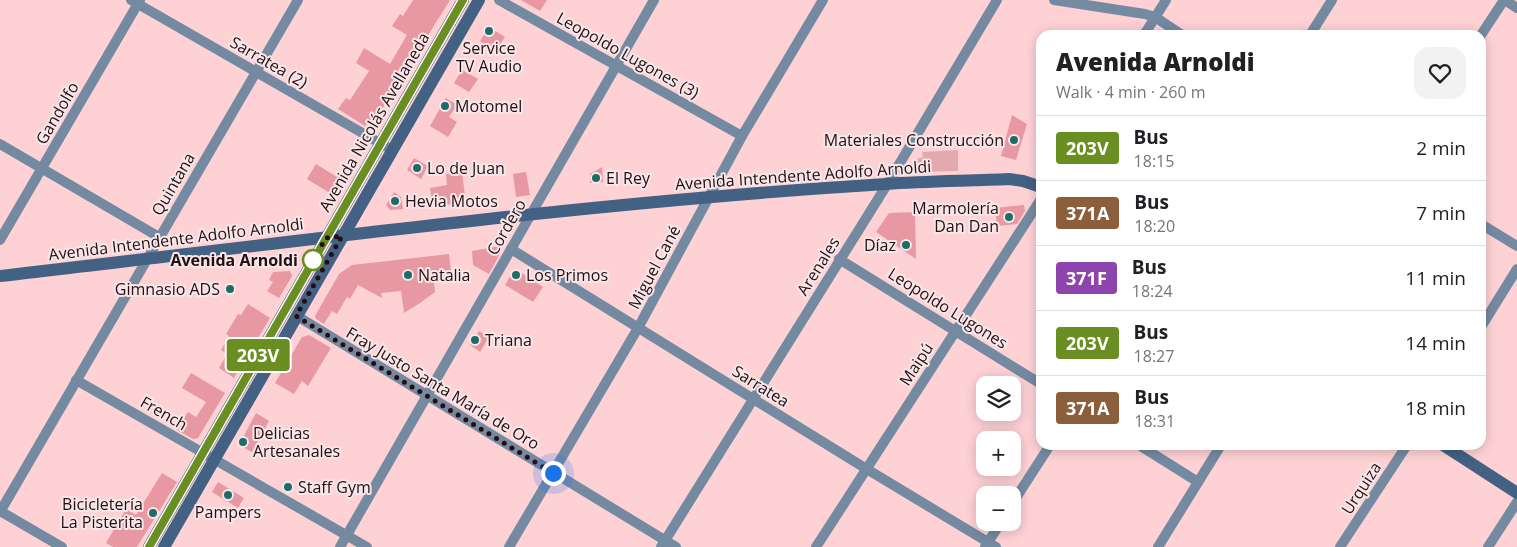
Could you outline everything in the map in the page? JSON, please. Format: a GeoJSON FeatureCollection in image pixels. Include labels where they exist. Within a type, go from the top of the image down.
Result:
{"type":"FeatureCollection","features":[{"type":"Feature","properties":{"kind":"main road","name":"Avenida Nicolás Avellaneda"},"geometry":{"type":"LineString","coordinates":[[164,547],[342,236],[463,0]]}},
{"type":"Feature","properties":{"kind":"main road","name":"Avenida Nicolás Avellaneda"},"geometry":{"type":"LineString","coordinates":[[149,547],[326,238],[479,0]]}},
{"type":"Feature","properties":{"kind":"main road","name":"Avenida Intendente Adolfo Arnoldi"},"geometry":{"type":"LineString","coordinates":[[0,276],[531,214],[709,197],[888,184],[1009,179],[1036,185]]}},
{"type":"Feature","properties":{"kind":"main road"},"geometry":{"type":"LineString","coordinates":[[1451,450],[1517,493]]}},
{"type":"Feature","properties":{"kind":"street","name":"Quintana"},"geometry":{"type":"LineString","coordinates":[[0,512],[298,0]]}},
{"type":"Feature","properties":{"kind":"street","name":"Leopoldo Lugones (3)"},"geometry":{"type":"LineString","coordinates":[[499,0],[742,136]]}},
{"type":"Feature","properties":{"kind":"street","name":"Cordero"},"geometry":{"type":"LineString","coordinates":[[340,547],[654,0]]}},
{"type":"Feature","properties":{"kind":"street","name":"Miguel Cané"},"geometry":{"type":"LineString","coordinates":[[509,547],[638,328],[742,136],[823,0]]}},
{"type":"Feature","properties":{"kind":"street","name":"Arenales"},"geometry":{"type":"LineString","coordinates":[[663,544],[755,399],[839,259],[888,184],[997,0]]}},
{"type":"Feature","properties":{"kind":"street"},"geometry":{"type":"LineString","coordinates":[[1054,0],[1145,14],[1155,17],[1174,30]]}},
{"type":"Feature","properties":{"kind":"street"},"geometry":{"type":"LineString","coordinates":[[1147,30],[1166,0]]}},
{"type":"Feature","properties":{"kind":"street"},"geometry":{"type":"LineString","coordinates":[[1313,30],[1332,0]]}},
{"type":"Feature","properties":{"kind":"street"},"geometry":{"type":"LineString","coordinates":[[1484,30],[1504,0],[1517,8]]}},
{"type":"Feature","properties":{"kind":"street","name":"Sarratea (2)"},"geometry":{"type":"LineString","coordinates":[[136,1],[386,147]]}},
{"type":"Feature","properties":{"kind":"street","name":"Gandolfo"},"geometry":{"type":"LineString","coordinates":[[0,240],[136,1]]}},
{"type":"Feature","properties":{"kind":"street"},"geometry":{"type":"LineString","coordinates":[[0,144],[160,237]]}},
{"type":"Feature","properties":{"kind":"street","name":"Maipú"},"geometry":{"type":"LineString","coordinates":[[816,547],[865,468],[957,330],[1036,206]]}},
{"type":"Feature","properties":{"kind":"street"},"geometry":{"type":"LineString","coordinates":[[1486,227],[1517,246]]}},
{"type":"Feature","properties":{"kind":"street","name":"Sarratea"},"geometry":{"type":"LineString","coordinates":[[511,249],[990,545]]}},
{"type":"Feature","properties":{"kind":"street","name":"Leopoldo Lugones"},"geometry":{"type":"LineString","coordinates":[[839,259],[957,330],[1036,381]]}},
{"type":"Feature","properties":{"kind":"street"},"geometry":{"type":"LineString","coordinates":[[1486,318],[1517,269]]}},
{"type":"Feature","properties":{"kind":"street","name":"Fray Justo Santa María de Oro"},"geometry":{"type":"LineString","coordinates":[[296,316],[553,473],[663,544],[676,547]]}},
{"type":"Feature","properties":{"kind":"street","name":"French"},"geometry":{"type":"LineString","coordinates":[[76,380],[367,547]]}},
{"type":"Feature","properties":{"kind":"street"},"geometry":{"type":"LineString","coordinates":[[1021,490],[1047,450]]}},
{"type":"Feature","properties":{"kind":"street"},"geometry":{"type":"LineString","coordinates":[[1147,450],[1198,482]]}},
{"type":"Feature","properties":{"kind":"street"},"geometry":{"type":"LineString","coordinates":[[1158,547],[1218,450]]}},
{"type":"Feature","properties":{"kind":"street","name":"Urquiza"},"geometry":{"type":"LineString","coordinates":[[1340,547],[1404,450]]}},
{"type":"Feature","properties":{"kind":"street"},"geometry":{"type":"LineString","coordinates":[[1488,547],[1517,502]]}},
{"type":"Feature","properties":{"kind":"street"},"geometry":{"type":"LineString","coordinates":[[0,512],[62,547]]}},
{"type":"Feature","properties":{"kind":"street"},"geometry":{"type":"LineString","coordinates":[[990,545],[997,531]]}},
{"type":"Feature","properties":{"kind":"shaded area"},"geometry":{"type":"Polygon","coordinates":[[[958,150],[958,171],[913,172],[911,170],[915,163],[918,162],[917,159],[923,157],[922,152],[958,150]]]}},
{"type":"Feature","properties":{"kind":"building"},"geometry":{"type":"Polygon","coordinates":[[[413,0],[450,0],[379,114],[377,112],[370,124],[365,126],[338,109],[346,98],[350,100],[369,71],[356,63],[364,48],[390,64],[407,35],[392,26],[400,14],[403,16],[413,0]]]}},
{"type":"Feature","properties":{"kind":"building"},"geometry":{"type":"Polygon","coordinates":[[[521,0],[547,0],[540,11],[521,0]]]}},
{"type":"Feature","properties":{"kind":"building"},"geometry":{"type":"Polygon","coordinates":[[[489,27],[505,37],[496,51],[480,41],[489,27]]]}},
{"type":"Feature","properties":{"kind":"building"},"geometry":{"type":"Polygon","coordinates":[[[462,70],[478,79],[469,92],[454,83],[462,70]]]}},
{"type":"Feature","properties":{"kind":"building"},"geometry":{"type":"Polygon","coordinates":[[[446,98],[457,105],[449,117],[457,122],[448,137],[430,126],[446,98]]]}},
{"type":"Feature","properties":{"kind":"building","name":"Materiales Construcción"},"geometry":{"type":"Polygon","coordinates":[[[1012,115],[1027,124],[1016,160],[1001,156],[1012,115]]]}},
{"type":"Feature","properties":{"kind":"building","name":"Lo de Juan"},"geometry":{"type":"Polygon","coordinates":[[[414,158],[428,166],[421,179],[407,170],[414,158]]]}},
{"type":"Feature","properties":{"kind":"building"},"geometry":{"type":"Polygon","coordinates":[[[316,164],[342,180],[333,195],[307,179],[316,164]]]}},
{"type":"Feature","properties":{"kind":"building","name":"El Rey"},"geometry":{"type":"Polygon","coordinates":[[[602,167],[603,182],[590,183],[590,174],[602,167]]]}},
{"type":"Feature","properties":{"kind":"building"},"geometry":{"type":"Polygon","coordinates":[[[526,172],[530,195],[516,197],[513,174],[526,172]]]}},
{"type":"Feature","properties":{"kind":"building"},"geometry":{"type":"Polygon","coordinates":[[[462,173],[466,202],[433,207],[430,188],[447,185],[446,174],[462,173]]]}},
{"type":"Feature","properties":{"kind":"building","name":"Hevia Motos"},"geometry":{"type":"Polygon","coordinates":[[[394,192],[401,197],[403,209],[390,210],[386,205],[394,192]]]}},
{"type":"Feature","properties":{"kind":"building","name":"Marmolería Dan Dan"},"geometry":{"type":"Polygon","coordinates":[[[1024,205],[1025,211],[1017,224],[997,226],[995,208],[1024,205]]]}},
{"type":"Feature","properties":{"kind":"building","name":"Díaz"},"geometry":{"type":"Polygon","coordinates":[[[915,212],[916,259],[876,232],[889,213],[915,212]]]}},
{"type":"Feature","properties":{"kind":"building"},"geometry":{"type":"Polygon","coordinates":[[[500,246],[502,250],[489,274],[473,265],[472,251],[500,246]]]}},
{"type":"Feature","properties":{"kind":"building"},"geometry":{"type":"Polygon","coordinates":[[[449,254],[451,271],[433,273],[435,292],[404,313],[401,291],[381,293],[382,298],[358,285],[350,299],[347,297],[337,314],[332,311],[324,324],[316,319],[315,316],[339,274],[352,265],[449,254]]]}},
{"type":"Feature","properties":{"kind":"building"},"geometry":{"type":"Polygon","coordinates":[[[290,271],[292,276],[279,298],[267,291],[273,282],[269,280],[273,272],[290,271]]]}},
{"type":"Feature","properties":{"kind":"building"},"geometry":{"type":"Polygon","coordinates":[[[520,272],[543,287],[533,302],[505,285],[512,273],[520,272]]]}},
{"type":"Feature","properties":{"kind":"building"},"geometry":{"type":"Polygon","coordinates":[[[248,304],[270,318],[234,378],[219,368],[227,354],[221,350],[229,336],[226,334],[238,314],[241,315],[248,304]]]}},
{"type":"Feature","properties":{"kind":"building"},"geometry":{"type":"Polygon","coordinates":[[[479,331],[489,337],[480,352],[470,345],[479,331]]]}},
{"type":"Feature","properties":{"kind":"building"},"geometry":{"type":"Polygon","coordinates":[[[309,335],[331,348],[308,386],[302,381],[294,394],[275,383],[302,337],[309,335]]]}},
{"type":"Feature","properties":{"kind":"building"},"geometry":{"type":"Polygon","coordinates":[[[191,373],[225,393],[198,438],[193,439],[177,430],[188,412],[196,417],[206,402],[182,388],[191,373]]]}},
{"type":"Feature","properties":{"kind":"building"},"geometry":{"type":"Polygon","coordinates":[[[256,413],[269,421],[252,452],[239,445],[256,413]]]}},
{"type":"Feature","properties":{"kind":"building"},"geometry":{"type":"Polygon","coordinates":[[[162,473],[177,482],[137,547],[113,547],[106,543],[126,509],[136,515],[162,473]]]}},
{"type":"Feature","properties":{"kind":"building","name":"Pampers"},"geometry":{"type":"Polygon","coordinates":[[[218,482],[244,498],[238,508],[212,492],[218,482]]]}},
{"type":"Feature","properties":{"kind":"bus line","name":"203V"},"geometry":{"type":"LineString","coordinates":[[149,547],[463,0]]}},
{"type":"Feature","properties":{"kind":"place","name":"Service TV Audio"},"geometry":{"type":"Point","coordinates":[489,31]}},
{"type":"Feature","properties":{"kind":"place","name":"Motomel"},"geometry":{"type":"Point","coordinates":[445,106]}},
{"type":"Feature","properties":{"kind":"place","name":"Materiales Construcción"},"geometry":{"type":"Point","coordinates":[1014,140]}},
{"type":"Feature","properties":{"kind":"place","name":"Lo de Juan"},"geometry":{"type":"Point","coordinates":[417,168]}},
{"type":"Feature","properties":{"kind":"place","name":"El Rey"},"geometry":{"type":"Point","coordinates":[596,178]}},
{"type":"Feature","properties":{"kind":"place","name":"Hevia Motos"},"geometry":{"type":"Point","coordinates":[395,201]}},
{"type":"Feature","properties":{"kind":"place","name":"Marmolería Dan Dan"},"geometry":{"type":"Point","coordinates":[1009,217]}},
{"type":"Feature","properties":{"kind":"place","name":"Díaz"},"geometry":{"type":"Point","coordinates":[906,245]}},
{"type":"Feature","properties":{"kind":"place","name":"Avenida Arnoldi"},"geometry":{"type":"Point","coordinates":[313,260]}},
{"type":"Feature","properties":{"kind":"place","name":"Natalia"},"geometry":{"type":"Point","coordinates":[408,275]}},
{"type":"Feature","properties":{"kind":"place","name":"Los Primos"},"geometry":{"type":"Point","coordinates":[516,275]}},
{"type":"Feature","properties":{"kind":"place","name":"Gimnasio ADS"},"geometry":{"type":"Point","coordinates":[230,289]}},
{"type":"Feature","properties":{"kind":"place","name":"Triana"},"geometry":{"type":"Point","coordinates":[475,340]}},
{"type":"Feature","properties":{"kind":"place","name":"Delicias Artesanales"},"geometry":{"type":"Point","coordinates":[243,442]}},
{"type":"Feature","properties":{"kind":"place","name":"Staff Gym"},"geometry":{"type":"Point","coordinates":[288,487]}},
{"type":"Feature","properties":{"kind":"place","name":"Pampers"},"geometry":{"type":"Point","coordinates":[228,495]}},
{"type":"Feature","properties":{"kind":"place","name":"Bicicletería La Pisterita"},"geometry":{"type":"Point","coordinates":[153,513]}},
{"type":"Feature","properties":{"kind":"route"},"geometry":{"type":"LineString","coordinates":[[313,260],[326,238],[342,236],[296,316],[553,473]]}}]}
